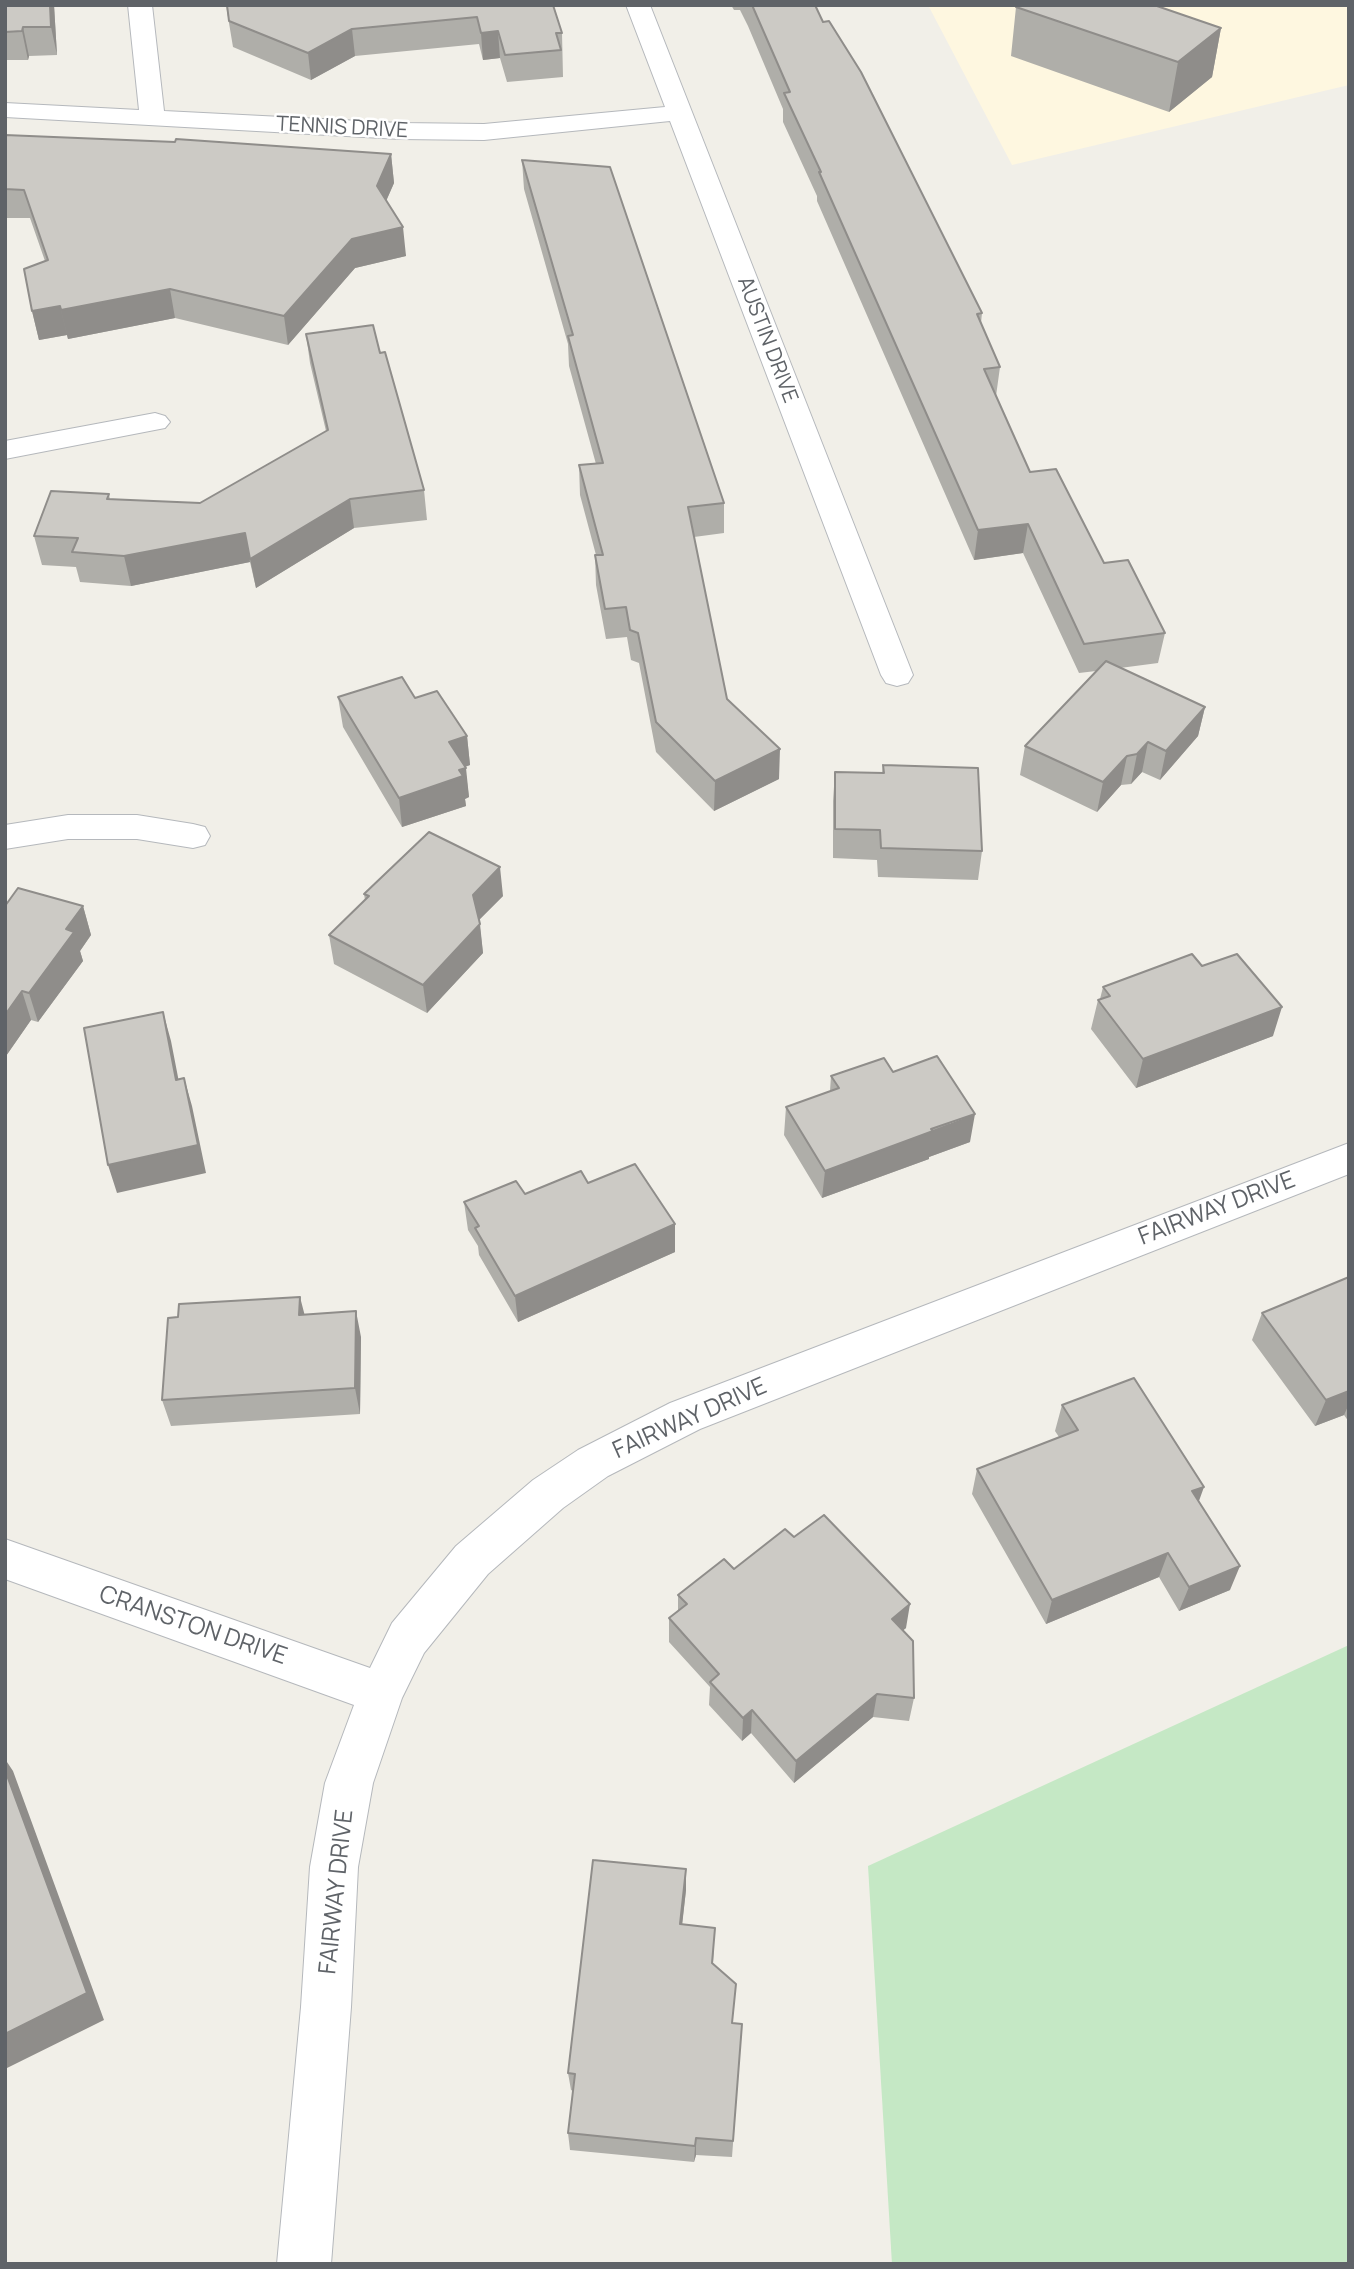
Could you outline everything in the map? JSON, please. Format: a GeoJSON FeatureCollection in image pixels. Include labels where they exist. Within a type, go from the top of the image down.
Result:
{"type":"FeatureCollection","features":[{"type":"Feature","properties":{"kind":"street"},"geometry":{"type":"LineString","coordinates":[[140,5],[152,118]]}},
{"type":"Feature","properties":{"kind":"street","name":"AUSTIN DRIVE"},"geometry":{"type":"LineString","coordinates":[[638,5],[897,675]]}},
{"type":"Feature","properties":{"kind":"street","name":"TENNIS DRIVE"},"geometry":{"type":"LineString","coordinates":[[5,110],[400,131],[484,132],[679,113]]}},
{"type":"Feature","properties":{"kind":"street"},"geometry":{"type":"LineString","coordinates":[[5,450],[155,422]]}},
{"type":"Feature","properties":{"kind":"street"},"geometry":{"type":"LineString","coordinates":[[5,837],[68,827],[136,827],[193,836]]}},
{"type":"Feature","properties":{"kind":"street","name":"FAIRWAY DRIVE"},"geometry":{"type":"LineString","coordinates":[[304,2264],[326,2007],[334,1867],[349,1783],[380,1693],[408,1638],[472,1560],[548,1494],[593,1463],[685,1416],[1349,1158]]}},
{"type":"Feature","properties":{"kind":"street","name":"CRANSTON DRIVE"},"geometry":{"type":"LineString","coordinates":[[5,1559],[380,1693]]}},
{"type":"Feature","properties":{"kind":"shaded area"},"geometry":{"type":"Polygon","coordinates":[[[928,5],[1349,5],[1349,85],[1012,165],[928,5]]]}},
{"type":"Feature","properties":{"kind":"green space"},"geometry":{"type":"Polygon","coordinates":[[[1349,1645],[1349,2264],[892,2264],[868,1866],[1349,1645]]]}},
{"type":"Feature","properties":{"kind":"building"},"geometry":{"type":"Polygon","coordinates":[[[5,5],[50,5],[51,27],[23,27],[22,31],[5,32],[5,5]]]}},
{"type":"Feature","properties":{"kind":"building"},"geometry":{"type":"Polygon","coordinates":[[[227,5],[553,5],[562,33],[556,33],[561,50],[505,55],[498,31],[481,33],[477,17],[352,29],[308,53],[229,21],[227,5]]]}},
{"type":"Feature","properties":{"kind":"building"},"geometry":{"type":"Polygon","coordinates":[[[752,5],[815,5],[823,22],[829,21],[861,72],[982,313],[977,314],[1000,367],[984,369],[1030,472],[1056,469],[1104,563],[1128,560],[1165,633],[1084,644],[1028,524],[978,530],[784,93],[790,92],[752,5]]]}},
{"type":"Feature","properties":{"kind":"building"},"geometry":{"type":"Polygon","coordinates":[[[1154,5],[1221,28],[1178,62],[1016,7],[1154,5]]]}},
{"type":"Feature","properties":{"kind":"building"},"geometry":{"type":"Polygon","coordinates":[[[5,135],[175,142],[176,139],[391,154],[377,186],[403,227],[352,239],[284,316],[170,289],[61,310],[60,306],[32,311],[24,269],[48,260],[24,190],[5,189],[5,135]]]}},
{"type":"Feature","properties":{"kind":"building"},"geometry":{"type":"Polygon","coordinates":[[[522,160],[610,167],[724,503],[688,507],[727,699],[780,749],[715,781],[656,722],[638,633],[630,630],[626,607],[605,609],[595,555],[603,555],[579,465],[603,463],[568,336],[573,335],[522,160]]]}},
{"type":"Feature","properties":{"kind":"building"},"geometry":{"type":"Polygon","coordinates":[[[373,325],[380,353],[385,352],[424,490],[350,499],[250,559],[245,533],[124,556],[72,552],[78,538],[34,536],[51,491],[109,494],[107,499],[200,503],[328,430],[306,334],[373,325]]]}},
{"type":"Feature","properties":{"kind":"building"},"geometry":{"type":"Polygon","coordinates":[[[1106,661],[1205,707],[1166,751],[1148,742],[1137,754],[1127,756],[1103,782],[1025,746],[1106,661]]]}},
{"type":"Feature","properties":{"kind":"building"},"geometry":{"type":"Polygon","coordinates":[[[402,677],[415,698],[437,691],[467,736],[449,742],[466,768],[459,770],[463,776],[399,798],[338,697],[402,677]]]}},
{"type":"Feature","properties":{"kind":"building"},"geometry":{"type":"Polygon","coordinates":[[[883,765],[978,768],[982,851],[881,848],[880,830],[835,829],[835,772],[884,773],[883,765]]]}},
{"type":"Feature","properties":{"kind":"building"},"geometry":{"type":"Polygon","coordinates":[[[429,832],[500,867],[473,895],[480,924],[423,985],[329,935],[369,896],[364,894],[429,832]]]}},
{"type":"Feature","properties":{"kind":"building"},"geometry":{"type":"Polygon","coordinates":[[[18,888],[83,906],[66,929],[74,932],[29,993],[22,991],[5,1015],[5,906],[18,888]]]}},
{"type":"Feature","properties":{"kind":"building"},"geometry":{"type":"Polygon","coordinates":[[[1192,954],[1202,966],[1237,954],[1282,1007],[1143,1059],[1098,1000],[1110,996],[1103,987],[1192,954]]]}},
{"type":"Feature","properties":{"kind":"building"},"geometry":{"type":"Polygon","coordinates":[[[163,1012],[176,1080],[184,1078],[198,1145],[108,1165],[84,1028],[163,1012]]]}},
{"type":"Feature","properties":{"kind":"building"},"geometry":{"type":"Polygon","coordinates":[[[937,1056],[975,1114],[825,1171],[786,1107],[839,1088],[831,1076],[884,1058],[893,1072],[937,1056]]]}},
{"type":"Feature","properties":{"kind":"building"},"geometry":{"type":"Polygon","coordinates":[[[635,1164],[675,1224],[515,1296],[475,1228],[479,1226],[464,1202],[516,1181],[525,1194],[581,1171],[588,1183],[635,1164]]]}},
{"type":"Feature","properties":{"kind":"building"},"geometry":{"type":"Polygon","coordinates":[[[1349,1277],[1349,1391],[1326,1400],[1262,1313],[1349,1277]]]}},
{"type":"Feature","properties":{"kind":"building"},"geometry":{"type":"Polygon","coordinates":[[[300,1297],[299,1315],[356,1311],[355,1388],[162,1400],[168,1318],[178,1317],[179,1304],[300,1297]]]}},
{"type":"Feature","properties":{"kind":"building"},"geometry":{"type":"Polygon","coordinates":[[[1134,1378],[1204,1487],[1192,1491],[1240,1566],[1189,1587],[1168,1553],[1052,1600],[977,1469],[1078,1430],[1062,1405],[1134,1378]]]}},
{"type":"Feature","properties":{"kind":"building"},"geometry":{"type":"Polygon","coordinates":[[[824,1515],[910,1604],[892,1619],[913,1641],[914,1698],[877,1694],[796,1761],[752,1710],[743,1718],[710,1682],[719,1674],[669,1618],[687,1604],[678,1595],[724,1559],[734,1569],[785,1529],[794,1537],[824,1515]]]}},
{"type":"Feature","properties":{"kind":"building"},"geometry":{"type":"Polygon","coordinates":[[[5,1770],[87,1993],[5,2034],[5,1770]]]}},
{"type":"Feature","properties":{"kind":"building"},"geometry":{"type":"Polygon","coordinates":[[[593,1860],[686,1869],[680,1924],[715,1928],[712,1963],[736,1984],[732,2023],[742,2024],[733,2141],[696,2138],[695,2146],[568,2133],[575,2074],[568,2073],[593,1860]]]}}]}
